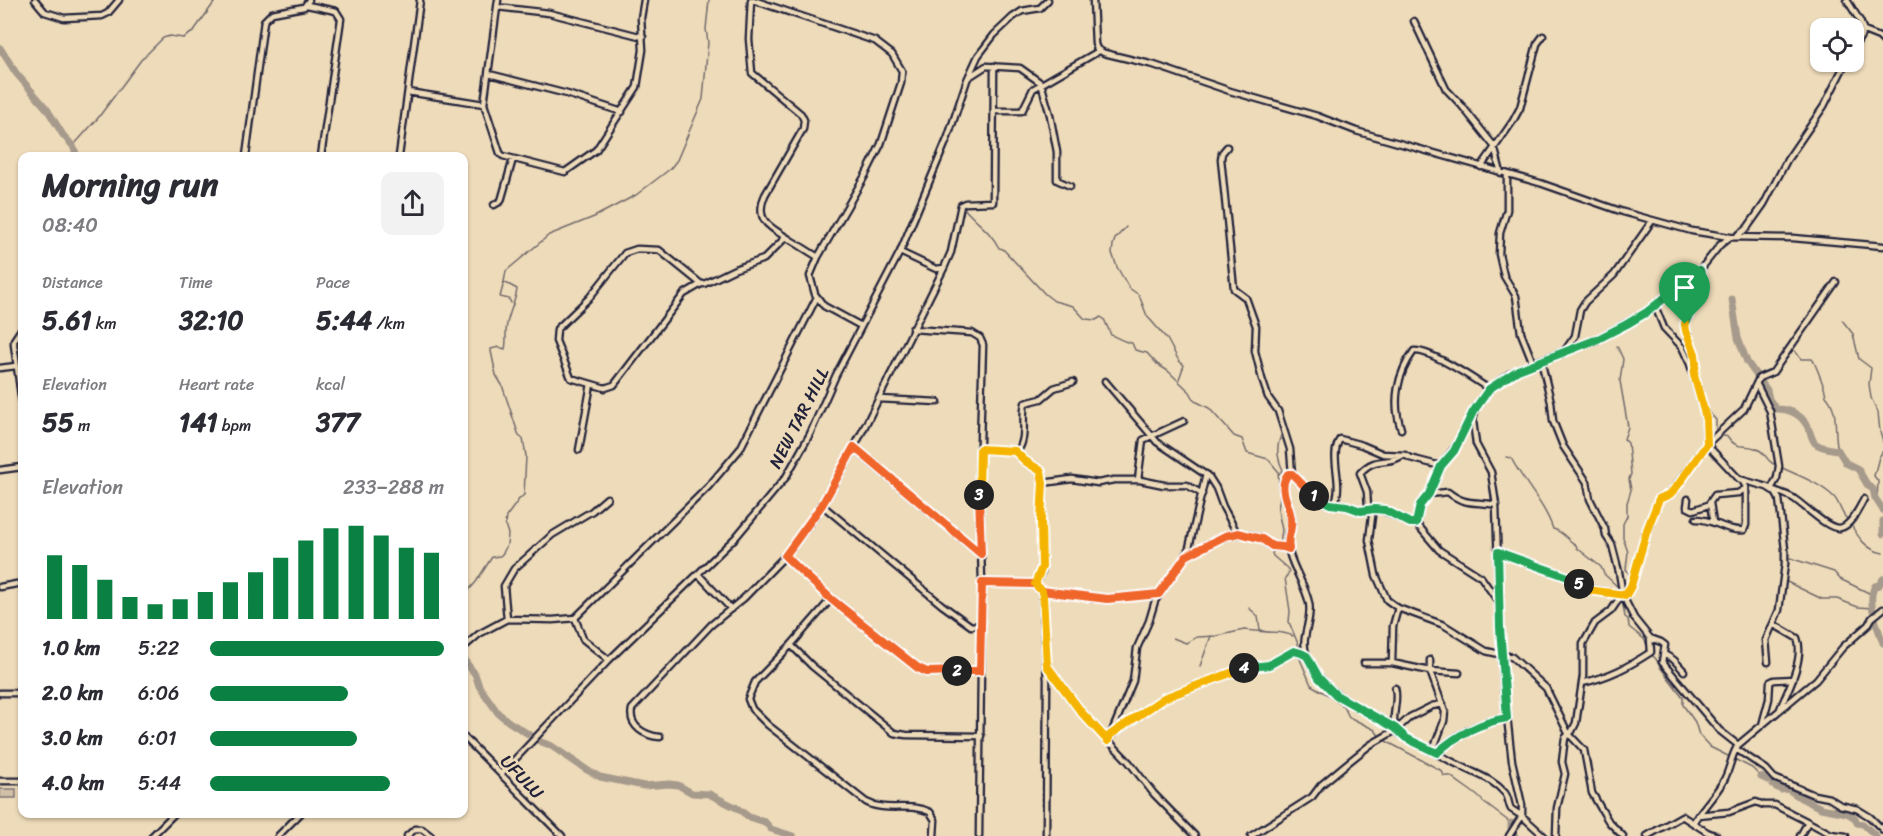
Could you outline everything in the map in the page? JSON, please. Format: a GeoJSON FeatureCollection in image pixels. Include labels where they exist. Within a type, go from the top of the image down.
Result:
{"type":"FeatureCollection","features":[{"type":"Feature","properties":{"kind":"street"},"geometry":{"type":"LineString","coordinates":[[35,0],[45,12],[64,18],[102,16],[108,13],[118,0]]}},
{"type":"Feature","properties":{"kind":"street"},"geometry":{"type":"LineString","coordinates":[[400,152],[420,0]]}},
{"type":"Feature","properties":{"kind":"street"},"geometry":{"type":"LineString","coordinates":[[498,0],[484,104],[500,153],[513,159],[567,172],[596,150],[637,87],[640,76],[643,37],[641,18],[644,0]]}},
{"type":"Feature","properties":{"kind":"street"},"geometry":{"type":"LineString","coordinates":[[818,257],[770,228],[762,214],[761,204],[803,129],[804,118],[800,112],[752,73],[749,39],[752,0],[875,41],[892,54],[902,70],[902,83],[881,144],[818,257],[810,276],[817,297],[828,309],[861,326]]}},
{"type":"Feature","properties":{"kind":"street","name":"NEW TAR HILL"},"geometry":{"type":"LineString","coordinates":[[501,774],[531,745],[609,660],[747,525],[786,477],[810,435],[836,375],[900,252],[948,137],[975,61],[994,35],[1012,17],[1022,11],[1040,8],[1048,0]]}},
{"type":"Feature","properties":{"kind":"street"},"geometry":{"type":"LineString","coordinates":[[1093,0],[1094,41],[1099,51]]}},
{"type":"Feature","properties":{"kind":"street"},"geometry":{"type":"LineString","coordinates":[[1847,0],[1858,18]]}},
{"type":"Feature","properties":{"kind":"street"},"geometry":{"type":"LineString","coordinates":[[247,152],[264,21],[272,13],[297,9],[308,2],[336,11],[342,19],[322,152]]}},
{"type":"Feature","properties":{"kind":"street"},"geometry":{"type":"LineString","coordinates":[[497,7],[549,13],[643,37]]}},
{"type":"Feature","properties":{"kind":"street"},"geometry":{"type":"LineString","coordinates":[[1414,21],[1446,89],[1494,146],[1501,173]]}},
{"type":"Feature","properties":{"kind":"street"},"geometry":{"type":"LineString","coordinates":[[1864,31],[1883,41]]}},
{"type":"Feature","properties":{"kind":"street"},"geometry":{"type":"LineString","coordinates":[[1481,166],[1520,108],[1537,44],[1543,36]]}},
{"type":"Feature","properties":{"kind":"street"},"geometry":{"type":"LineString","coordinates":[[994,111],[1022,111],[1031,91],[1041,83],[1099,51],[1154,65],[1230,91],[1317,116],[1356,131],[1540,183],[1591,202],[1692,231],[1730,237],[1883,246]]}},
{"type":"Feature","properties":{"kind":"street"},"geometry":{"type":"LineString","coordinates":[[660,737],[649,735],[638,728],[631,720],[632,710],[711,625],[731,609],[785,556],[822,505],[879,399],[944,268],[951,252],[961,206],[965,203],[993,202],[994,66]]}},
{"type":"Feature","properties":{"kind":"street"},"geometry":{"type":"LineString","coordinates":[[969,76],[983,68],[994,66],[1020,68],[1041,83],[1057,152],[1057,180],[1070,186]]}},
{"type":"Feature","properties":{"kind":"street"},"geometry":{"type":"LineString","coordinates":[[1737,236],[1747,228],[1764,204],[1787,160],[1824,106],[1841,72]]}},
{"type":"Feature","properties":{"kind":"street"},"geometry":{"type":"LineString","coordinates":[[489,74],[567,94],[622,112]]}},
{"type":"Feature","properties":{"kind":"street"},"geometry":{"type":"LineString","coordinates":[[408,92],[484,104]]}},
{"type":"Feature","properties":{"kind":"street"},"geometry":{"type":"LineString","coordinates":[[1227,147],[1221,159],[1234,288],[1246,298],[1256,326],[1255,351],[1268,397],[1278,411],[1290,449],[1292,474],[1313,495],[1325,502],[1361,511],[1385,510],[1410,523],[1416,523],[1439,550],[1481,577],[1499,603]]}},
{"type":"Feature","properties":{"kind":"street"},"geometry":{"type":"LineString","coordinates":[[494,205],[501,201],[513,159]]}},
{"type":"Feature","properties":{"kind":"street"},"geometry":{"type":"LineString","coordinates":[[1507,175],[1507,210],[1500,233],[1499,254],[1504,276],[1516,296],[1521,333],[1533,363]]}},
{"type":"Feature","properties":{"kind":"street"},"geometry":{"type":"LineString","coordinates":[[1562,353],[1575,336],[1580,310],[1585,302],[1614,275],[1652,221]]}},
{"type":"Feature","properties":{"kind":"street"},"geometry":{"type":"LineString","coordinates":[[700,284],[659,250],[637,249],[625,253],[600,285],[566,319],[556,333],[556,341],[572,378],[608,388],[614,385],[684,294],[700,284],[735,269],[764,260],[786,237]]}},
{"type":"Feature","properties":{"kind":"street"},"geometry":{"type":"LineString","coordinates":[[1416,523],[1420,505],[1429,494],[1441,466],[1458,443],[1476,407],[1489,389],[1509,374],[1598,339],[1627,324],[1655,306],[1700,270],[1720,245],[1730,237]]}},
{"type":"Feature","properties":{"kind":"street"},"geometry":{"type":"LineString","coordinates":[[900,252],[936,269],[944,268]]}},
{"type":"Feature","properties":{"kind":"street"},"geometry":{"type":"LineString","coordinates":[[1694,375],[1695,354],[1685,324],[1705,290],[1700,270]]}},
{"type":"Feature","properties":{"kind":"street"},"geometry":{"type":"LineString","coordinates":[[1556,836],[1557,808],[1565,774],[1562,762],[1564,745],[1565,738],[1576,723],[1583,642],[1595,623],[1611,610],[1622,596],[1626,595],[1630,588],[1636,563],[1659,499],[1670,494],[1707,444],[1744,409],[1760,378],[1773,372],[1836,282]]}},
{"type":"Feature","properties":{"kind":"street"},"geometry":{"type":"LineString","coordinates":[[468,644],[479,634],[507,619],[575,618],[708,487],[734,458],[817,297]]}},
{"type":"Feature","properties":{"kind":"street"},"geometry":{"type":"LineString","coordinates":[[1655,306],[1664,328],[1682,347],[1694,375],[1706,418],[1707,444],[1746,487],[1744,530],[1728,529],[1713,522],[1696,519]]}},
{"type":"Feature","properties":{"kind":"street"},"geometry":{"type":"LineString","coordinates":[[912,329],[972,333],[980,338],[983,345],[979,474],[982,583],[979,836]]}},
{"type":"Feature","properties":{"kind":"street"},"geometry":{"type":"LineString","coordinates":[[18,336],[14,343],[18,378]]}},
{"type":"Feature","properties":{"kind":"street"},"geometry":{"type":"LineString","coordinates":[[1401,429],[1396,410],[1398,386],[1405,366],[1414,351],[1438,359],[1489,389]]}},
{"type":"Feature","properties":{"kind":"street"},"geometry":{"type":"LineString","coordinates":[[1541,360],[1553,421],[1563,446],[1587,482],[1590,499],[1612,545],[1622,596],[1634,618],[1650,639],[1650,653],[1632,666],[1581,683]]}},
{"type":"Feature","properties":{"kind":"street"},"geometry":{"type":"LineString","coordinates":[[0,368],[16,366]]}},
{"type":"Feature","properties":{"kind":"street"},"geometry":{"type":"LineString","coordinates":[[1105,381],[1149,435],[1167,450],[1206,474],[1216,488],[1223,507],[1237,532]]}},
{"type":"Feature","properties":{"kind":"street"},"geometry":{"type":"LineString","coordinates":[[1017,452],[1021,447],[1024,432],[1025,403],[1041,399],[1051,389],[1073,382]]}},
{"type":"Feature","properties":{"kind":"street"},"geometry":{"type":"LineString","coordinates":[[579,450],[591,384]]}},
{"type":"Feature","properties":{"kind":"street"},"geometry":{"type":"LineString","coordinates":[[1758,385],[1770,411],[1779,466],[1777,478],[1771,489]]}},
{"type":"Feature","properties":{"kind":"street"},"geometry":{"type":"LineString","coordinates":[[879,399],[938,402]]}},
{"type":"Feature","properties":{"kind":"street"},"geometry":{"type":"LineString","coordinates":[[1476,407],[1473,421],[1476,444],[1491,472],[1496,505],[1499,603],[1507,718],[1512,761],[1522,805],[1522,816],[1511,832]]}},
{"type":"Feature","properties":{"kind":"street"},"geometry":{"type":"LineString","coordinates":[[1141,443],[1149,435],[1184,421]]}},
{"type":"Feature","properties":{"kind":"street"},"geometry":{"type":"LineString","coordinates":[[1138,480],[1142,426]]}},
{"type":"Feature","properties":{"kind":"street"},"geometry":{"type":"LineString","coordinates":[[1334,504],[1339,481],[1336,460],[1339,440],[1362,445],[1383,454],[1403,455],[1441,466]]}},
{"type":"Feature","properties":{"kind":"street"},"geometry":{"type":"LineString","coordinates":[[854,447],[981,554]]}},
{"type":"Feature","properties":{"kind":"street"},"geometry":{"type":"LineString","coordinates":[[980,449],[1017,452],[1025,461],[1040,469],[1043,483],[1042,567],[1035,584]]}},
{"type":"Feature","properties":{"kind":"street"},"geometry":{"type":"LineString","coordinates":[[1403,455],[1390,460],[1376,461],[1362,470],[1360,476],[1367,492],[1372,518],[1370,543],[1376,574],[1387,600],[1398,608],[1444,626],[1482,649],[1515,659],[1547,690],[1568,733],[1584,750],[1592,793],[1609,822],[1623,836]]}},
{"type":"Feature","properties":{"kind":"street"},"geometry":{"type":"LineString","coordinates":[[0,470],[18,468]]}},
{"type":"Feature","properties":{"kind":"street"},"geometry":{"type":"LineString","coordinates":[[1109,738],[1133,681],[1137,648],[1159,594],[1186,556],[1206,474]]}},
{"type":"Feature","properties":{"kind":"street"},"geometry":{"type":"LineString","coordinates":[[1292,474],[1288,474],[1283,483],[1291,526],[1288,534],[1289,549],[1291,561],[1310,605],[1305,637],[1307,656],[1319,678],[1336,695],[1395,729],[1406,738],[1435,751],[1463,768],[1485,776],[1506,794],[1511,810],[1522,816],[1544,836]]}},
{"type":"Feature","properties":{"kind":"street"},"geometry":{"type":"LineString","coordinates":[[1043,483],[1072,479],[1098,483],[1138,480],[1164,485],[1187,485],[1202,494]]}},
{"type":"Feature","properties":{"kind":"street"},"geometry":{"type":"LineString","coordinates":[[1742,480],[1757,483],[1794,499],[1828,525],[1837,528],[1841,528],[1849,521],[1864,499]]}},
{"type":"Feature","properties":{"kind":"street"},"geometry":{"type":"LineString","coordinates":[[1713,522],[1710,503],[1712,497],[1738,494],[1746,487]]}},
{"type":"Feature","properties":{"kind":"street"},"geometry":{"type":"LineString","coordinates":[[1768,662],[1765,643],[1782,597],[1785,551],[1779,499],[1771,489]]}},
{"type":"Feature","properties":{"kind":"street"},"geometry":{"type":"LineString","coordinates":[[1429,494],[1448,492],[1465,503],[1496,505]]}},
{"type":"Feature","properties":{"kind":"street"},"geometry":{"type":"LineString","coordinates":[[507,619],[504,586],[514,569],[552,535],[592,511],[607,498]]}},
{"type":"Feature","properties":{"kind":"street"},"geometry":{"type":"LineString","coordinates":[[1688,499],[1687,507],[1693,510],[1701,509],[1710,503]]}},
{"type":"Feature","properties":{"kind":"street"},"geometry":{"type":"LineString","coordinates":[[822,505],[942,605],[970,626],[980,625]]}},
{"type":"Feature","properties":{"kind":"street"},"geometry":{"type":"LineString","coordinates":[[1186,556],[1208,546],[1214,540],[1237,532],[1262,539],[1272,546],[1289,549]]}},
{"type":"Feature","properties":{"kind":"street"},"geometry":{"type":"LineString","coordinates":[[1498,552],[1571,578],[1588,590],[1622,596]]}},
{"type":"Feature","properties":{"kind":"street"},"geometry":{"type":"LineString","coordinates":[[785,556],[831,599],[922,671],[980,671]]}},
{"type":"Feature","properties":{"kind":"street"},"geometry":{"type":"LineString","coordinates":[[698,574],[731,609]]}},
{"type":"Feature","properties":{"kind":"street"},"geometry":{"type":"LineString","coordinates":[[982,583],[1035,584],[1042,591],[1107,599],[1159,594]]}},
{"type":"Feature","properties":{"kind":"street"},"geometry":{"type":"LineString","coordinates":[[0,587],[18,584]]}},
{"type":"Feature","properties":{"kind":"street"},"geometry":{"type":"LineString","coordinates":[[1042,591],[1047,666],[1046,836]]}},
{"type":"Feature","properties":{"kind":"street"},"geometry":{"type":"LineString","coordinates":[[831,599],[791,645],[754,682],[748,696],[752,709],[774,730],[866,802],[877,806],[914,807],[930,812],[935,820],[934,836]]}},
{"type":"Feature","properties":{"kind":"street"},"geometry":{"type":"LineString","coordinates":[[1392,663],[1393,626],[1398,608]]}},
{"type":"Feature","properties":{"kind":"street"},"geometry":{"type":"LineString","coordinates":[[1693,823],[1718,791],[1730,769],[1731,759],[1737,747],[1815,680],[1840,650],[1883,609]]}},
{"type":"Feature","properties":{"kind":"street"},"geometry":{"type":"LineString","coordinates":[[575,618],[583,639],[609,660]]}},
{"type":"Feature","properties":{"kind":"street"},"geometry":{"type":"LineString","coordinates":[[1773,624],[1799,641],[1793,679],[1780,709]]}},
{"type":"Feature","properties":{"kind":"street"},"geometry":{"type":"LineString","coordinates":[[1650,639],[1665,645],[1662,662],[1690,698],[1700,706],[1721,732],[1766,769],[1771,776],[1814,795],[1829,798],[1840,805],[1857,809],[1870,817],[1883,830]]}},
{"type":"Feature","properties":{"kind":"street"},"geometry":{"type":"LineString","coordinates":[[791,645],[812,666],[894,733],[981,736]]}},
{"type":"Feature","properties":{"kind":"street"},"geometry":{"type":"LineString","coordinates":[[1109,738],[1167,697],[1247,667],[1269,665],[1294,651],[1307,656]]}},
{"type":"Feature","properties":{"kind":"street"},"geometry":{"type":"LineString","coordinates":[[1664,654],[1674,660],[1684,671]]}},
{"type":"Feature","properties":{"kind":"street"},"geometry":{"type":"LineString","coordinates":[[1430,660],[1430,671],[1443,704],[1444,722],[1435,751]]}},
{"type":"Feature","properties":{"kind":"street"},"geometry":{"type":"LineString","coordinates":[[1364,663],[1392,663],[1430,671],[1459,673]]}},
{"type":"Feature","properties":{"kind":"street"},"geometry":{"type":"LineString","coordinates":[[1047,666],[1082,713],[1109,738],[1154,794],[1195,836]]}},
{"type":"Feature","properties":{"kind":"street"},"geometry":{"type":"LineString","coordinates":[[1762,725],[1769,699],[1770,682],[1793,679]]}},
{"type":"Feature","properties":{"kind":"street"},"geometry":{"type":"LineString","coordinates":[[1395,688],[1396,700],[1393,717],[1395,729]]}},
{"type":"Feature","properties":{"kind":"street"},"geometry":{"type":"LineString","coordinates":[[0,693],[18,693]]}},
{"type":"Feature","properties":{"kind":"street"},"geometry":{"type":"LineString","coordinates":[[1251,836],[1312,797],[1321,785],[1370,745],[1419,712],[1443,704]]}},
{"type":"Feature","properties":{"kind":"street"},"geometry":{"type":"LineString","coordinates":[[1435,751],[1461,734],[1490,721],[1507,718]]}},
{"type":"Feature","properties":{"kind":"street","name":"UFULU"},"geometry":{"type":"LineString","coordinates":[[468,741],[562,836]]}},
{"type":"Feature","properties":{"kind":"street"},"geometry":{"type":"LineString","coordinates":[[0,781],[18,781]]}},
{"type":"Feature","properties":{"kind":"street"},"geometry":{"type":"LineString","coordinates":[[1698,815],[1729,812],[1756,802],[1775,805],[1831,834],[1846,836]]}},
{"type":"Feature","properties":{"kind":"street"},"geometry":{"type":"LineString","coordinates":[[1647,836],[1678,816],[1685,817],[1717,836]]}},
{"type":"Feature","properties":{"kind":"street"},"geometry":{"type":"LineString","coordinates":[[152,836],[170,818]]}},
{"type":"Feature","properties":{"kind":"street"},"geometry":{"type":"LineString","coordinates":[[278,836],[296,818]]}},
{"type":"Feature","properties":{"kind":"street"},"geometry":{"type":"LineString","coordinates":[[1800,836],[1808,822]]}},
{"type":"Feature","properties":{"kind":"street"},"geometry":{"type":"LineString","coordinates":[[407,836],[415,829],[422,829],[431,836]]}},
{"type":"Feature","properties":{"kind":"shaded area"},"geometry":{"type":"Polygon","coordinates":[[[0,789],[16,789],[16,798],[0,798],[0,789]]]}},
{"type":"Feature","properties":{"kind":"waterway"},"geometry":{"type":"LineString","coordinates":[[73,146],[98,118],[141,60],[163,38],[170,36],[183,38],[193,32],[216,0]]}},
{"type":"Feature","properties":{"kind":"waterway"},"geometry":{"type":"LineString","coordinates":[[468,591],[492,557],[503,553],[507,545],[508,534],[505,524],[506,517],[524,495],[526,456],[523,439],[519,436],[502,385],[496,375],[491,351],[499,347],[505,349],[507,324],[517,289],[504,282],[506,271],[549,235],[594,217],[636,195],[670,169],[677,160],[703,99],[709,0]]}},
{"type":"Feature","properties":{"kind":"waterway"},"geometry":{"type":"LineString","coordinates":[[0,48],[16,73],[47,109],[75,152]]}},
{"type":"Feature","properties":{"kind":"waterway"},"geometry":{"type":"LineString","coordinates":[[964,208],[991,236],[999,248],[1003,249],[1045,294],[1054,301],[1073,306],[1085,319],[1096,320],[1101,317],[1104,319],[1111,335],[1132,343],[1135,350],[1147,353],[1157,364],[1168,371],[1190,392],[1195,401],[1209,408],[1234,436],[1242,439],[1247,453],[1268,459],[1278,471],[1280,496],[1278,510],[1282,530],[1278,544]]}},
{"type":"Feature","properties":{"kind":"waterway"},"geometry":{"type":"LineString","coordinates":[[1126,227],[1115,239],[1112,253],[1129,288],[1139,295],[1147,316],[1167,339],[1179,361],[1184,365],[1179,379]]}},
{"type":"Feature","properties":{"kind":"waterway"},"geometry":{"type":"LineString","coordinates":[[504,282],[500,297],[509,299],[511,303]]}},
{"type":"Feature","properties":{"kind":"waterway"},"geometry":{"type":"LineString","coordinates":[[1732,299],[1738,338],[1747,362],[1767,390],[1769,399],[1776,409],[1787,410],[1800,417],[1817,445],[1838,450],[1846,463],[1858,469],[1868,486],[1873,489],[1875,498],[1883,510]]}},
{"type":"Feature","properties":{"kind":"waterway"},"geometry":{"type":"LineString","coordinates":[[1842,320],[1853,334],[1859,359],[1871,368],[1869,384],[1871,398],[1878,412],[1883,442]]}},
{"type":"Feature","properties":{"kind":"waterway"},"geometry":{"type":"LineString","coordinates":[[1617,346],[1623,359],[1620,381],[1628,427],[1624,439],[1628,443],[1631,474],[1627,516],[1623,524],[1623,538],[1628,552],[1626,569],[1630,575],[1627,588]]}},
{"type":"Feature","properties":{"kind":"waterway"},"geometry":{"type":"LineString","coordinates":[[1795,351],[1801,359],[1812,359],[1815,365],[1835,415],[1838,450]]}},
{"type":"Feature","properties":{"kind":"waterway"},"geometry":{"type":"LineString","coordinates":[[1707,410],[1716,420],[1716,433]]}},
{"type":"Feature","properties":{"kind":"waterway"},"geometry":{"type":"LineString","coordinates":[[1279,424],[1283,431],[1279,441],[1278,455],[1283,470],[1279,474]]}},
{"type":"Feature","properties":{"kind":"waterway"},"geometry":{"type":"LineString","coordinates":[[1720,435],[1728,437],[1739,446],[1759,450],[1772,463],[1820,486],[1834,497],[1848,520]]}},
{"type":"Feature","properties":{"kind":"waterway"},"geometry":{"type":"LineString","coordinates":[[1877,500],[1878,481],[1874,476],[1883,451]]}},
{"type":"Feature","properties":{"kind":"waterway"},"geometry":{"type":"LineString","coordinates":[[1506,457],[1511,458],[1544,510],[1553,529],[1563,534],[1601,567],[1620,593]]}},
{"type":"Feature","properties":{"kind":"waterway"},"geometry":{"type":"LineString","coordinates":[[1883,521],[1883,534]]}},
{"type":"Feature","properties":{"kind":"waterway"},"geometry":{"type":"LineString","coordinates":[[1850,523],[1867,546],[1883,553]]}},
{"type":"Feature","properties":{"kind":"waterway"},"geometry":{"type":"LineString","coordinates":[[1275,548],[1273,556],[1288,569],[1289,573],[1285,578],[1290,611],[1289,622],[1301,651]]}},
{"type":"Feature","properties":{"kind":"waterway"},"geometry":{"type":"LineString","coordinates":[[1790,558],[1834,572],[1840,579],[1871,594]]}},
{"type":"Feature","properties":{"kind":"waterway"},"geometry":{"type":"LineString","coordinates":[[1883,579],[1879,585],[1875,586],[1872,599],[1872,607],[1883,643]]}},
{"type":"Feature","properties":{"kind":"waterway"},"geometry":{"type":"LineString","coordinates":[[1787,582],[1822,599],[1837,599],[1858,607],[1873,608]]}},
{"type":"Feature","properties":{"kind":"waterway"},"geometry":{"type":"LineString","coordinates":[[1622,600],[1629,627],[1644,639],[1649,650]]}},
{"type":"Feature","properties":{"kind":"waterway"},"geometry":{"type":"LineString","coordinates":[[1249,608],[1258,616],[1260,630],[1293,636]]}},
{"type":"Feature","properties":{"kind":"waterway"},"geometry":{"type":"LineString","coordinates":[[1173,638],[1186,643],[1197,637],[1217,636],[1244,630],[1267,632]]}},
{"type":"Feature","properties":{"kind":"waterway"},"geometry":{"type":"LineString","coordinates":[[1200,666],[1211,636]]}},
{"type":"Feature","properties":{"kind":"waterway"},"geometry":{"type":"LineString","coordinates":[[1651,654],[1683,697],[1683,705],[1695,722],[1699,735],[1710,747],[1752,768],[1761,777]]}},
{"type":"Feature","properties":{"kind":"waterway"},"geometry":{"type":"LineString","coordinates":[[1301,655],[1300,659],[1311,685],[1332,697],[1344,707],[1349,717],[1375,730],[1380,737]]}},
{"type":"Feature","properties":{"kind":"waterway"},"geometry":{"type":"LineString","coordinates":[[468,665],[498,713],[600,777],[644,786],[678,785],[692,793],[709,794],[737,808],[749,817],[765,822],[771,829],[793,836]]}},
{"type":"Feature","properties":{"kind":"waterway"},"geometry":{"type":"LineString","coordinates":[[1384,740],[1442,771],[1444,776],[1451,776],[1511,823]]}},
{"type":"Feature","properties":{"kind":"waterway"},"geometry":{"type":"LineString","coordinates":[[1761,777],[1773,782],[1773,785],[1781,790],[1788,789],[1821,808],[1847,813],[1876,836]]}},
{"type":"Feature","properties":{"kind":"waterway"},"geometry":{"type":"LineString","coordinates":[[1511,823],[1515,836]]}},
{"type":"Feature","properties":{"kind":"route"},"geometry":{"type":"LineString","coordinates":[[1685,324],[1695,354],[1694,375],[1706,418],[1707,444],[1678,485],[1670,494],[1659,499],[1636,563],[1629,591],[1626,595],[1621,596],[1588,590],[1571,578],[1498,552],[1500,628],[1507,718],[1490,721],[1461,734],[1437,753],[1406,738],[1395,728],[1347,703],[1319,678],[1307,656],[1296,651],[1269,665],[1247,667],[1164,698],[1110,735],[1108,741],[1082,713],[1047,666],[1043,596],[1042,591],[1035,584],[1042,567],[1042,474],[1040,469],[1025,461],[1015,451],[980,449],[981,554],[854,447],[822,505],[785,556],[807,579],[922,671],[980,671],[982,583],[1035,584],[1042,591],[1107,599],[1159,594],[1186,556],[1227,535],[1237,532],[1262,539],[1272,546],[1289,549],[1288,534],[1291,526],[1283,483],[1290,473],[1313,495],[1330,504],[1361,511],[1385,510],[1402,520],[1416,523],[1420,505],[1429,494],[1441,466],[1454,451],[1481,398],[1498,381],[1533,363],[1598,339],[1627,324],[1647,312],[1700,270],[1705,290],[1685,324]]}}]}
